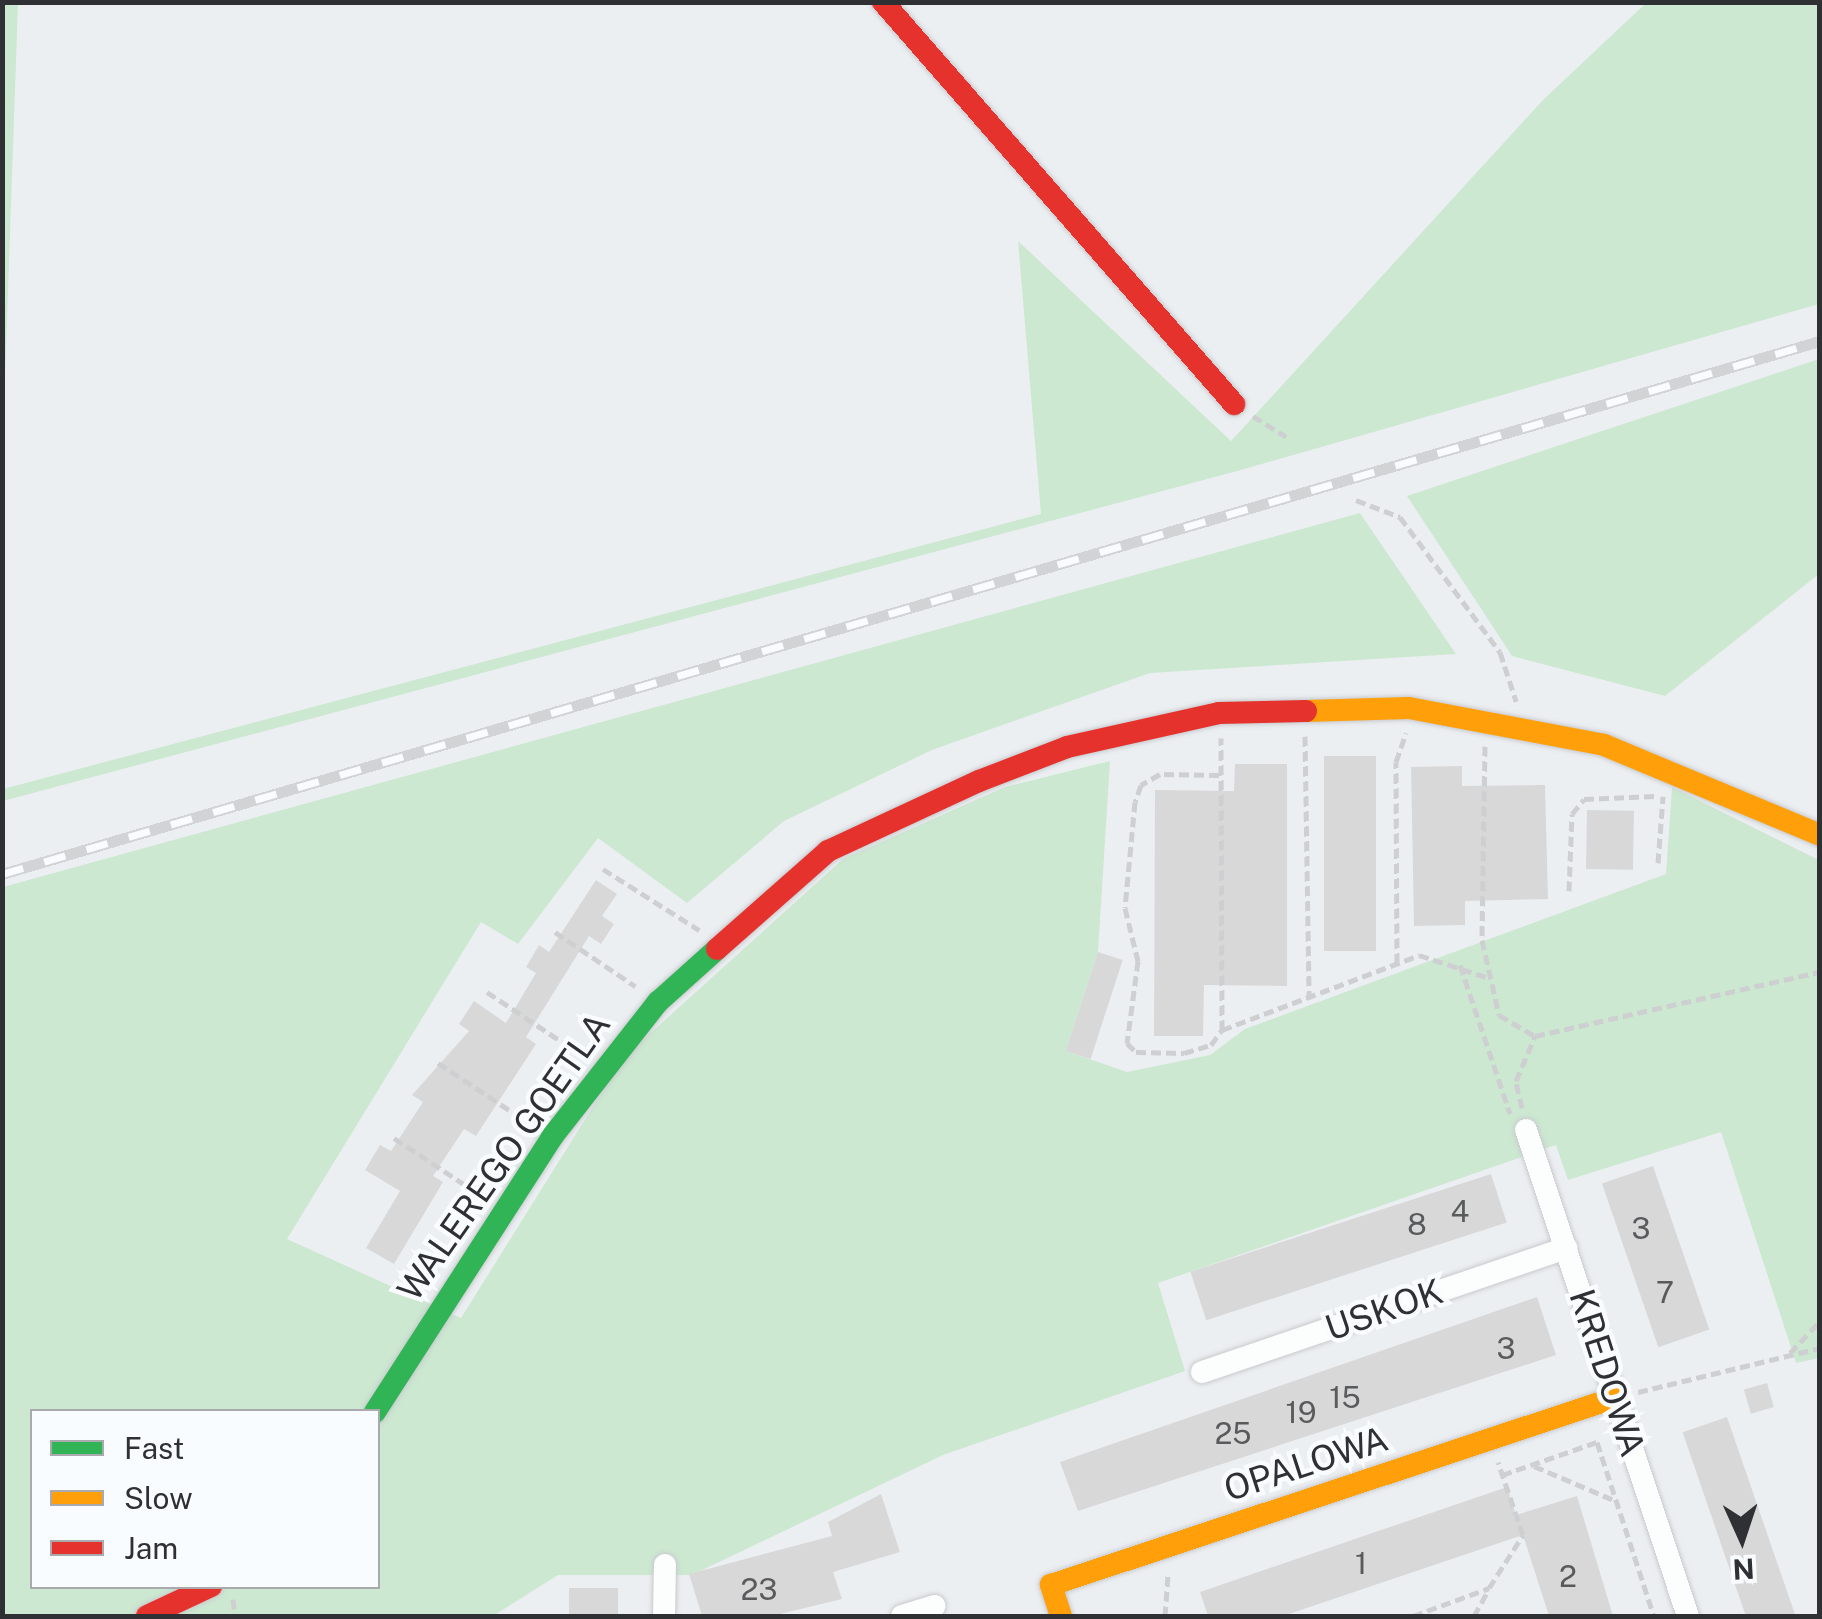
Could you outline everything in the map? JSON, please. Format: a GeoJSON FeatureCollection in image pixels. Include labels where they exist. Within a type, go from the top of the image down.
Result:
{"type":"FeatureCollection","features":[{"type":"Feature","properties":{"kind":"street"},"geometry":{"type":"LineString","coordinates":[[884,2],[1234,404]]}},
{"type":"Feature","properties":{"kind":"street","name":"WALEREGO GOETLA"},"geometry":{"type":"LineString","coordinates":[[377,1409],[504,1210],[601,1068],[658,1002],[718,942],[828,851],[893,818],[1067,747],[1218,713],[1304,706],[1409,708],[1524,725],[1674,768],[1820,835]]}},
{"type":"Feature","properties":{"kind":"street","name":"KREDOWA"},"geometry":{"type":"LineString","coordinates":[[1526,1130],[1688,1616]]}},
{"type":"Feature","properties":{"kind":"street","name":"USKOK"},"geometry":{"type":"LineString","coordinates":[[1202,1372],[1566,1248]]}},
{"type":"Feature","properties":{"kind":"street","name":"OPALOWA"},"geometry":{"type":"LineString","coordinates":[[1061,1616],[1051,1586],[1614,1398]]}},
{"type":"Feature","properties":{"kind":"street"},"geometry":{"type":"LineString","coordinates":[[664,1616],[666,1565]]}},
{"type":"Feature","properties":{"kind":"street"},"geometry":{"type":"LineString","coordinates":[[148,1616],[205,1589]]}},
{"type":"Feature","properties":{"kind":"street"},"geometry":{"type":"LineString","coordinates":[[902,1616],[934,1606]]}},
{"type":"Feature","properties":{"kind":"path"},"geometry":{"type":"LineString","coordinates":[[1234,404],[1286,437]]}},
{"type":"Feature","properties":{"kind":"path"},"geometry":{"type":"LineString","coordinates":[[1356,500],[1400,517],[1489,637],[1524,725]]}},
{"type":"Feature","properties":{"kind":"path"},"geometry":{"type":"LineString","coordinates":[[1304,706],[1308,998]]}},
{"type":"Feature","properties":{"kind":"path"},"geometry":{"type":"LineString","coordinates":[[1397,963],[1396,762],[1409,708]]}},
{"type":"Feature","properties":{"kind":"path"},"geometry":{"type":"LineString","coordinates":[[1218,713],[1222,1030]]}},
{"type":"Feature","properties":{"kind":"path"},"geometry":{"type":"LineString","coordinates":[[1490,718],[1481,766],[1486,977],[1499,1014],[1535,1036],[1820,972]]}},
{"type":"Feature","properties":{"kind":"path"},"geometry":{"type":"LineString","coordinates":[[1658,863],[1662,796],[1674,768]]}},
{"type":"Feature","properties":{"kind":"path"},"geometry":{"type":"LineString","coordinates":[[1219,775],[1160,774],[1141,784],[1124,908],[1138,962],[1127,1043],[1136,1052],[1184,1053],[1211,1045],[1222,1030],[1419,955],[1460,965],[1486,977]]}},
{"type":"Feature","properties":{"kind":"path"},"geometry":{"type":"LineString","coordinates":[[1569,892],[1572,814],[1584,799],[1662,796]]}},
{"type":"Feature","properties":{"kind":"path"},"geometry":{"type":"LineString","coordinates":[[603,869],[718,942]]}},
{"type":"Feature","properties":{"kind":"path"},"geometry":{"type":"LineString","coordinates":[[555,932],[658,1002]]}},
{"type":"Feature","properties":{"kind":"path"},"geometry":{"type":"LineString","coordinates":[[1460,965],[1510,1113],[1526,1130]]}},
{"type":"Feature","properties":{"kind":"path"},"geometry":{"type":"LineString","coordinates":[[487,992],[601,1068]]}},
{"type":"Feature","properties":{"kind":"path"},"geometry":{"type":"LineString","coordinates":[[1526,1130],[1516,1082],[1535,1036]]}},
{"type":"Feature","properties":{"kind":"path"},"geometry":{"type":"LineString","coordinates":[[438,1064],[552,1138]]}},
{"type":"Feature","properties":{"kind":"path"},"geometry":{"type":"LineString","coordinates":[[394,1138],[504,1210]]}},
{"type":"Feature","properties":{"kind":"path"},"geometry":{"type":"LineString","coordinates":[[1788,1356],[1820,1321]]}},
{"type":"Feature","properties":{"kind":"path"},"geometry":{"type":"LineString","coordinates":[[1614,1398],[1820,1348]]}},
{"type":"Feature","properties":{"kind":"path"},"geometry":{"type":"LineString","coordinates":[[1474,1616],[1523,1534],[1490,1439]]}},
{"type":"Feature","properties":{"kind":"path"},"geometry":{"type":"LineString","coordinates":[[1502,1475],[1597,1442],[1654,1616]]}},
{"type":"Feature","properties":{"kind":"path"},"geometry":{"type":"LineString","coordinates":[[1531,1465],[1616,1502]]}},
{"type":"Feature","properties":{"kind":"path"},"geometry":{"type":"LineString","coordinates":[[1165,1616],[1170,1546]]}},
{"type":"Feature","properties":{"kind":"path"},"geometry":{"type":"LineString","coordinates":[[1413,1616],[1489,1588]]}},
{"type":"Feature","properties":{"kind":"green space"},"geometry":{"type":"Polygon","coordinates":[[[2,3],[18,3],[3,436],[2,3]]]}},
{"type":"Feature","properties":{"kind":"green space"},"geometry":{"type":"Polygon","coordinates":[[[1646,3],[1819,3],[1819,304],[1241,470],[3,801],[3,789],[1041,514],[1018,241],[1231,441],[1543,100],[1646,3]]]}},
{"type":"Feature","properties":{"kind":"green space"},"geometry":{"type":"Polygon","coordinates":[[[1819,359],[1819,574],[1665,696],[1512,656],[1407,496],[1819,359]]]}},
{"type":"Feature","properties":{"kind":"green space"},"geometry":{"type":"Polygon","coordinates":[[[1360,513],[1456,654],[1150,673],[932,750],[784,821],[687,903],[598,838],[518,944],[481,922],[287,1239],[461,1318],[624,1057],[843,859],[1005,787],[1110,761],[1098,952],[1066,1051],[1127,1072],[1210,1055],[1245,1029],[1666,874],[1672,787],[1819,860],[1819,1358],[1796,1363],[1721,1132],[1568,1180],[1556,1145],[1158,1283],[1185,1371],[943,1455],[692,1575],[558,1575],[493,1616],[3,1616],[3,887],[1360,513]]]}},
{"type":"Feature","properties":{"kind":"building"},"geometry":{"type":"Polygon","coordinates":[[[1324,756],[1376,756],[1376,951],[1324,951],[1324,756]]]}},
{"type":"Feature","properties":{"kind":"building"},"geometry":{"type":"Polygon","coordinates":[[[1235,764],[1287,764],[1287,986],[1204,985],[1203,1036],[1154,1036],[1155,790],[1234,791],[1235,764]]]}},
{"type":"Feature","properties":{"kind":"building"},"geometry":{"type":"Polygon","coordinates":[[[1462,766],[1462,786],[1545,785],[1548,899],[1465,901],[1465,925],[1414,926],[1411,767],[1462,766]]]}},
{"type":"Feature","properties":{"kind":"building"},"geometry":{"type":"Polygon","coordinates":[[[1587,810],[1634,811],[1633,870],[1586,869],[1587,810]]]}},
{"type":"Feature","properties":{"kind":"building"},"geometry":{"type":"Polygon","coordinates":[[[596,880],[617,894],[602,916],[614,924],[601,944],[589,936],[526,1037],[536,1044],[476,1136],[464,1129],[433,1176],[443,1182],[394,1264],[366,1248],[400,1191],[365,1170],[380,1145],[391,1151],[423,1102],[412,1095],[469,1031],[459,1024],[474,1001],[506,1023],[536,973],[526,967],[539,945],[549,952],[596,880]]]}},
{"type":"Feature","properties":{"kind":"building"},"geometry":{"type":"Polygon","coordinates":[[[1098,952],[1123,960],[1091,1059],[1066,1051],[1098,952]]]}},
{"type":"Feature","properties":{"kind":"building"},"geometry":{"type":"Polygon","coordinates":[[[1653,1166],[1709,1330],[1658,1347],[1602,1184],[1653,1166]]]}},
{"type":"Feature","properties":{"kind":"building"},"geometry":{"type":"Polygon","coordinates":[[[1491,1174],[1507,1223],[1206,1320],[1190,1272],[1491,1174]]]}},
{"type":"Feature","properties":{"kind":"building"},"geometry":{"type":"Polygon","coordinates":[[[1537,1297],[1556,1355],[1078,1511],[1060,1462],[1537,1297]]]}},
{"type":"Feature","properties":{"kind":"building"},"geometry":{"type":"Polygon","coordinates":[[[1767,1383],[1774,1407],[1751,1414],[1744,1390],[1767,1383]]]}},
{"type":"Feature","properties":{"kind":"building"},"geometry":{"type":"Polygon","coordinates":[[[1727,1417],[1795,1616],[1746,1616],[1683,1432],[1727,1417]]]}},
{"type":"Feature","properties":{"kind":"building"},"geometry":{"type":"Polygon","coordinates":[[[1507,1487],[1516,1515],[1577,1496],[1613,1616],[1549,1616],[1523,1535],[1283,1616],[1208,1616],[1200,1592],[1507,1487]]]}},
{"type":"Feature","properties":{"kind":"building"},"geometry":{"type":"Polygon","coordinates":[[[881,1494],[900,1552],[833,1572],[842,1599],[772,1616],[702,1616],[689,1574],[832,1536],[828,1522],[881,1494]]]}},
{"type":"Feature","properties":{"kind":"building"},"geometry":{"type":"Polygon","coordinates":[[[569,1588],[618,1588],[618,1616],[569,1616],[569,1588]]]}},
{"type":"Feature","properties":{"kind":"railway"},"geometry":{"type":"LineString","coordinates":[[2,874],[1820,341]]}},
{"type":"Feature","properties":{"kind":"traffic: fast"},"geometry":{"type":"LineString","coordinates":[[377,1409],[552,1137],[658,1002],[717,949]]}},
{"type":"Feature","properties":{"kind":"traffic: slow"},"geometry":{"type":"LineString","coordinates":[[1306,711],[1409,708],[1604,745],[1820,835]]}},
{"type":"Feature","properties":{"kind":"traffic: slow"},"geometry":{"type":"LineString","coordinates":[[1061,1616],[1051,1585],[1614,1398]]}},
{"type":"Feature","properties":{"kind":"traffic: jam"},"geometry":{"type":"LineString","coordinates":[[883,2],[1234,404]]}},
{"type":"Feature","properties":{"kind":"traffic: jam"},"geometry":{"type":"LineString","coordinates":[[717,949],[828,851],[979,781],[1067,747],[1219,713],[1306,711]]}},
{"type":"Feature","properties":{"kind":"traffic: jam"},"geometry":{"type":"LineString","coordinates":[[147,1616],[205,1589]]}}]}
